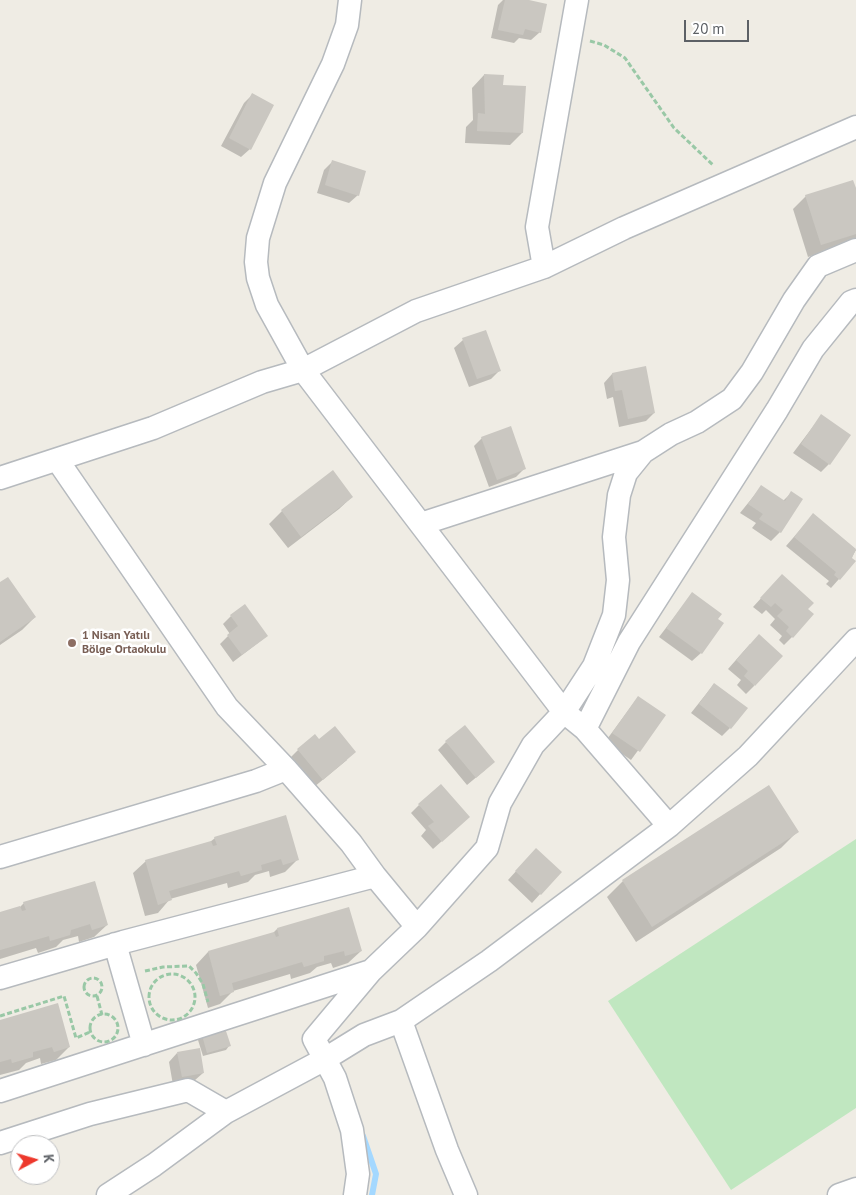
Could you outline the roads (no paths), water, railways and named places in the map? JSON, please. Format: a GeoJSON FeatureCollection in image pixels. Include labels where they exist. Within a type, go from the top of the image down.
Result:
{"type":"FeatureCollection","features":[{"type":"Feature","properties":{"kind":"street"},"geometry":{"type":"LineString","coordinates":[[350,0],[348,25],[333,64],[275,183],[258,238],[256,262],[258,278],[267,305],[303,370],[564,712],[585,729],[669,826]]}},
{"type":"Feature","properties":{"kind":"street"},"geometry":{"type":"LineString","coordinates":[[544,267],[537,227],[577,0]]}},
{"type":"Feature","properties":{"kind":"street"},"geometry":{"type":"LineString","coordinates":[[0,478],[58,461],[153,428],[262,382],[303,370],[416,310],[544,267],[624,228],[856,127]]}},
{"type":"Feature","properties":{"kind":"street"},"geometry":{"type":"LineString","coordinates":[[421,524],[642,452],[670,434],[697,422],[732,399],[752,372],[794,300],[818,266],[856,250]]}},
{"type":"Feature","properties":{"kind":"street"},"geometry":{"type":"LineString","coordinates":[[585,729],[629,642],[777,410],[813,349],[851,302],[856,300]]}},
{"type":"Feature","properties":{"kind":"street"},"geometry":{"type":"LineString","coordinates":[[355,1195],[358,1174],[352,1130],[335,1078],[314,1038],[371,972],[417,927],[486,848],[500,803],[533,745],[564,712],[594,666],[614,615],[618,580],[614,537],[619,495],[626,473],[642,452]]}},
{"type":"Feature","properties":{"kind":"street"},"geometry":{"type":"LineString","coordinates":[[58,461],[226,707],[286,769],[351,844],[417,927]]}},
{"type":"Feature","properties":{"kind":"street"},"geometry":{"type":"LineString","coordinates":[[108,1195],[154,1165],[226,1112],[364,1036],[401,1021],[489,961],[669,826],[748,756],[856,640]]}},
{"type":"Feature","properties":{"kind":"street"},"geometry":{"type":"LineString","coordinates":[[0,857],[256,781],[286,769]]}},
{"type":"Feature","properties":{"kind":"street"},"geometry":{"type":"LineString","coordinates":[[0,978],[115,944],[375,876]]}},
{"type":"Feature","properties":{"kind":"street"},"geometry":{"type":"LineString","coordinates":[[115,944],[144,1045]]}},
{"type":"Feature","properties":{"kind":"street"},"geometry":{"type":"LineString","coordinates":[[0,1091],[371,972]]}},
{"type":"Feature","properties":{"kind":"street"},"geometry":{"type":"LineString","coordinates":[[401,1021],[447,1150],[466,1195]]}},
{"type":"Feature","properties":{"kind":"street"},"geometry":{"type":"LineString","coordinates":[[0,1143],[90,1114],[188,1090],[226,1112]]}},
{"type":"Feature","properties":{"kind":"street"},"geometry":{"type":"LineString","coordinates":[[839,1195],[856,1189]]}},
{"type":"Feature","properties":{"kind":"waterway"},"geometry":{"type":"LineString","coordinates":[[363,1136],[376,1174],[372,1195]]}},
{"type":"Feature","properties":{"kind":"place","name":"1 Nisan Yatılı Bölge Ortaokulu"},"geometry":{"type":"Point","coordinates":[72,643]}}]}
